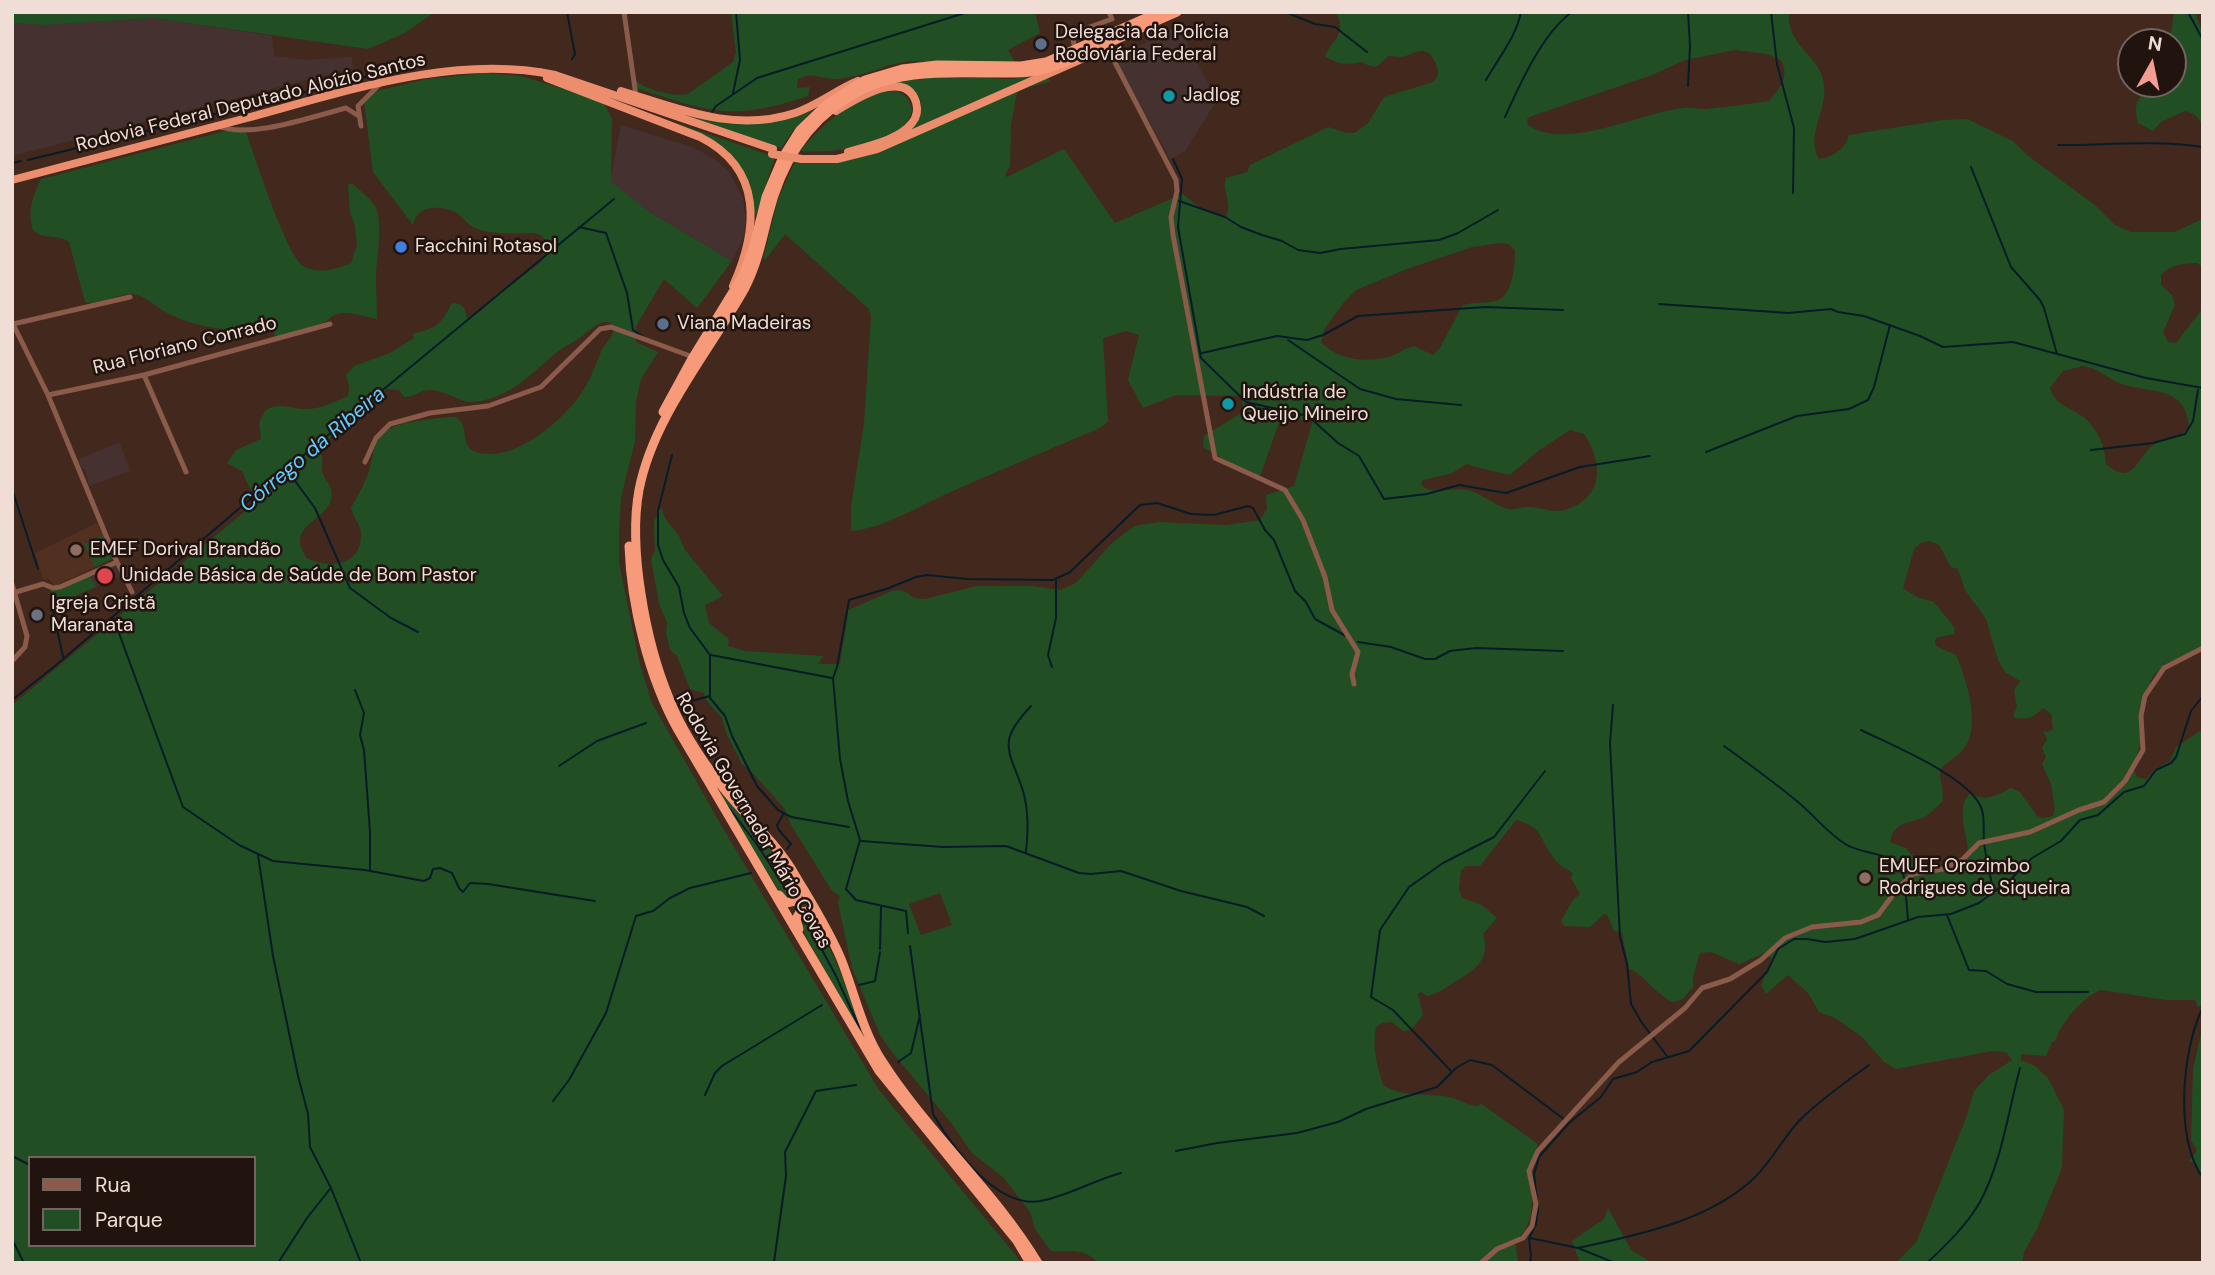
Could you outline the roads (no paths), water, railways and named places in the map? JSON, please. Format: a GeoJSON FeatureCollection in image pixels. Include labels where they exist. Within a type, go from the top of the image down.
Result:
{"type":"FeatureCollection","features":[{"type":"Feature","properties":{"kind":"highway"},"geometry":{"type":"LineString","coordinates":[[1115,32],[1148,12]]}},
{"type":"Feature","properties":{"kind":"highway","name":"Rodovia Governador Mário Covas"},"geometry":{"type":"LineString","coordinates":[[1030,1263],[1017,1241],[879,1072],[663,702],[644,638],[632,576],[630,521],[638,471],[651,435],[747,267],[770,185],[788,148],[807,122],[849,89],[878,75],[926,65],[1029,65],[1054,60],[1159,12]]}},
{"type":"Feature","properties":{"kind":"highway","name":"Rodovia Governador Mário Covas"},"geometry":{"type":"LineString","coordinates":[[1038,1263],[975,1178],[897,1085],[868,1036],[841,960],[825,928],[777,848],[715,776],[683,726],[669,698],[657,663],[641,592],[635,521],[641,482],[656,438],[749,280],[777,188],[789,160],[818,121],[838,104],[884,81],[927,73],[1013,74],[1039,71],[1065,63],[1178,12]]}},
{"type":"Feature","properties":{"kind":"highway"},"geometry":{"type":"LineString","coordinates":[[498,68],[544,77],[772,151],[803,157],[837,159],[877,149],[1108,47],[1139,29]]}},
{"type":"Feature","properties":{"kind":"highway"},"geometry":{"type":"LineString","coordinates":[[498,68],[564,75],[708,118],[751,121],[795,113],[852,84],[878,75]]}},
{"type":"Feature","properties":{"kind":"highway","name":"Rodovia Federal Deputado Aloízio Santos"},"geometry":{"type":"LineString","coordinates":[[12,180],[380,84],[444,72],[498,68]]}},
{"type":"Feature","properties":{"kind":"highway"},"geometry":{"type":"LineString","coordinates":[[523,69],[577,81],[772,151]]}},
{"type":"Feature","properties":{"kind":"highway"},"geometry":{"type":"LineString","coordinates":[[544,77],[700,136],[724,153],[740,173],[751,206],[749,238],[737,276],[707,336]]}},
{"type":"Feature","properties":{"kind":"highway"},"geometry":{"type":"LineString","coordinates":[[802,140],[846,105],[873,91],[892,86],[907,90],[916,103],[916,115],[906,128],[882,141],[848,152],[803,157]]}},
{"type":"Feature","properties":{"kind":"highway"},"geometry":{"type":"LineString","coordinates":[[755,862],[784,901],[794,901],[798,894],[796,886],[777,848]]}},
{"type":"Feature","properties":{"kind":"highway"},"geometry":{"type":"LineString","coordinates":[[821,973],[796,922],[800,912],[808,911],[816,919],[841,960]]}},
{"type":"Feature","properties":{"kind":"street"},"geometry":{"type":"LineString","coordinates":[[625,12],[636,96]]}},
{"type":"Feature","properties":{"kind":"street"},"geometry":{"type":"LineString","coordinates":[[1075,50],[1073,39],[1076,32],[1111,16]]}},
{"type":"Feature","properties":{"kind":"street"},"geometry":{"type":"LineString","coordinates":[[1108,47],[1176,180],[1177,191],[1171,217],[1173,235],[1215,458],[1285,490],[1290,498],[1303,520],[1315,550],[1332,610],[1358,652],[1352,674],[1354,684]]}},
{"type":"Feature","properties":{"kind":"street"},"geometry":{"type":"LineString","coordinates":[[360,126],[358,106],[380,84]]}},
{"type":"Feature","properties":{"kind":"street"},"geometry":{"type":"LineString","coordinates":[[217,126],[237,130],[264,128],[346,108],[357,115]]}},
{"type":"Feature","properties":{"kind":"street"},"geometry":{"type":"LineString","coordinates":[[130,297],[13,323],[48,396],[132,592]]}},
{"type":"Feature","properties":{"kind":"street","name":"Rua Floriano Conrado"},"geometry":{"type":"LineString","coordinates":[[48,396],[144,375],[330,324]]}},
{"type":"Feature","properties":{"kind":"street"},"geometry":{"type":"LineString","coordinates":[[365,462],[376,438],[390,424],[430,413],[488,406],[541,387],[600,329],[611,327],[693,358]]}},
{"type":"Feature","properties":{"kind":"street"},"geometry":{"type":"LineString","coordinates":[[144,375],[186,472]]}},
{"type":"Feature","properties":{"kind":"street"},"geometry":{"type":"LineString","coordinates":[[12,660],[25,647],[27,636],[13,590],[43,584],[53,588],[60,587],[117,562]]}},
{"type":"Feature","properties":{"kind":"street"},"geometry":{"type":"LineString","coordinates":[[1481,1263],[1497,1249],[1523,1238],[1532,1226],[1536,1204],[1529,1171],[1538,1152],[1619,1062],[1685,1008],[1702,988],[1730,979],[1761,960],[1785,939],[1812,928],[1861,922],[1878,915],[1898,888],[1913,874],[1943,869],[1962,860],[1979,843],[2030,832],[2104,802],[2125,781],[2143,750],[2141,716],[2144,696],[2164,668],[2203,648]]}},
{"type":"Feature","properties":{"kind":"waterway"},"geometry":{"type":"LineString","coordinates":[[567,12],[575,54],[572,59]]}},
{"type":"Feature","properties":{"kind":"waterway"},"geometry":{"type":"LineString","coordinates":[[733,93],[740,60],[736,12]]}},
{"type":"Feature","properties":{"kind":"waterway","name":"Córrego da Ribeira"},"geometry":{"type":"LineString","coordinates":[[712,112],[716,106],[757,78],[968,12]]}},
{"type":"Feature","properties":{"kind":"waterway"},"geometry":{"type":"LineString","coordinates":[[1285,12],[1315,24],[1335,27],[1367,52]]}},
{"type":"Feature","properties":{"kind":"waterway"},"geometry":{"type":"LineString","coordinates":[[1486,80],[1511,38],[1521,12]]}},
{"type":"Feature","properties":{"kind":"waterway"},"geometry":{"type":"LineString","coordinates":[[1505,117],[1542,46],[1551,32],[1572,12]]}},
{"type":"Feature","properties":{"kind":"waterway"},"geometry":{"type":"LineString","coordinates":[[1688,12],[1688,86]]}},
{"type":"Feature","properties":{"kind":"waterway"},"geometry":{"type":"LineString","coordinates":[[1771,12],[1777,64],[1794,128],[1793,193]]}},
{"type":"Feature","properties":{"kind":"waterway"},"geometry":{"type":"LineString","coordinates":[[2188,12],[2203,40]]}},
{"type":"Feature","properties":{"kind":"waterway"},"geometry":{"type":"LineString","coordinates":[[28,160],[390,71],[410,60]]}},
{"type":"Feature","properties":{"kind":"waterway"},"geometry":{"type":"LineString","coordinates":[[2058,145],[2148,143],[2203,147]]}},
{"type":"Feature","properties":{"kind":"waterway"},"geometry":{"type":"LineString","coordinates":[[1173,159],[1182,179],[1178,227],[1201,358],[1246,402],[1308,416],[1338,443],[1359,456],[1384,499],[1427,494],[1459,485],[1506,493],[1580,467],[1650,456]]}},
{"type":"Feature","properties":{"kind":"waterway"},"geometry":{"type":"LineString","coordinates":[[12,163],[21,161]]}},
{"type":"Feature","properties":{"kind":"waterway"},"geometry":{"type":"LineString","coordinates":[[1971,167],[2011,267],[2044,308],[2057,354]]}},
{"type":"Feature","properties":{"kind":"waterway","name":"Córrego da Ribeira"},"geometry":{"type":"LineString","coordinates":[[12,700],[614,199]]}},
{"type":"Feature","properties":{"kind":"waterway"},"geometry":{"type":"LineString","coordinates":[[1179,201],[1225,217],[1241,227],[1282,241],[1298,250],[1320,253],[1439,240],[1458,233],[1498,210]]}},
{"type":"Feature","properties":{"kind":"waterway"},"geometry":{"type":"LineString","coordinates":[[579,227],[606,233],[627,293],[633,330],[642,336]]}},
{"type":"Feature","properties":{"kind":"waterway"},"geometry":{"type":"LineString","coordinates":[[1659,304],[1788,313],[1831,309],[1864,316],[1943,347],[2013,342],[2146,378],[2203,388]]}},
{"type":"Feature","properties":{"kind":"waterway"},"geometry":{"type":"LineString","coordinates":[[1202,353],[1277,336],[1307,340],[1323,335],[1358,316],[1485,307],[1563,310]]}},
{"type":"Feature","properties":{"kind":"waterway"},"geometry":{"type":"LineString","coordinates":[[1706,452],[1797,416],[1849,409],[1868,400],[1890,325]]}},
{"type":"Feature","properties":{"kind":"waterway"},"geometry":{"type":"LineString","coordinates":[[1288,340],[1360,389],[1396,399],[1461,405]]}},
{"type":"Feature","properties":{"kind":"waterway"},"geometry":{"type":"LineString","coordinates":[[2091,450],[2153,443],[2185,434],[2193,421],[2198,390]]}},
{"type":"Feature","properties":{"kind":"waterway"},"geometry":{"type":"LineString","coordinates":[[672,455],[658,511],[658,545],[663,560],[679,587],[690,628],[710,655],[710,698],[725,716],[757,786],[778,810],[791,817],[849,827]]}},
{"type":"Feature","properties":{"kind":"waterway"},"geometry":{"type":"LineString","coordinates":[[287,470],[315,508],[350,588],[391,618],[418,632]]}},
{"type":"Feature","properties":{"kind":"waterway"},"geometry":{"type":"LineString","coordinates":[[12,489],[38,569]]}},
{"type":"Feature","properties":{"kind":"waterway"},"geometry":{"type":"LineString","coordinates":[[908,933],[906,911],[856,900],[846,889],[860,840],[848,801],[840,759],[833,678],[849,600],[927,575],[967,579],[1053,580],[1070,572],[1140,505],[1157,503],[1191,514],[1214,515],[1248,506],[1253,508],[1274,540],[1295,591],[1306,602],[1315,619],[1346,636]]}},
{"type":"Feature","properties":{"kind":"waterway"},"geometry":{"type":"LineString","coordinates":[[1052,667],[1048,655],[1056,618],[1056,580]]}},
{"type":"Feature","properties":{"kind":"waterway"},"geometry":{"type":"LineString","coordinates":[[52,606],[63,657]]}},
{"type":"Feature","properties":{"kind":"waterway"},"geometry":{"type":"LineString","coordinates":[[113,617],[183,807],[239,845],[273,861],[365,870],[424,881],[430,878],[433,869],[440,868],[452,873],[463,892],[470,883],[488,884],[595,901]]}},
{"type":"Feature","properties":{"kind":"waterway"},"geometry":{"type":"LineString","coordinates":[[1358,642],[1391,647],[1425,659],[1435,659],[1450,651],[1476,648],[1563,651]]}},
{"type":"Feature","properties":{"kind":"waterway"},"geometry":{"type":"LineString","coordinates":[[711,655],[832,678]]}},
{"type":"Feature","properties":{"kind":"waterway"},"geometry":{"type":"LineString","coordinates":[[355,690],[364,713],[360,735],[364,750],[370,870]]}},
{"type":"Feature","properties":{"kind":"waterway"},"geometry":{"type":"LineString","coordinates":[[688,702],[710,696]]}},
{"type":"Feature","properties":{"kind":"waterway"},"geometry":{"type":"LineString","coordinates":[[1530,1263],[1529,1238],[1536,1224],[1538,1209],[1534,1174],[1539,1157],[1569,1123],[1601,1097],[1613,1079],[1637,1072],[1652,1062],[1689,1051],[1767,972],[1778,949],[1794,939],[1825,942],[1855,939],[1918,917],[1951,914],[1979,903],[2011,879],[2032,858],[2061,841],[2080,820],[2098,815],[2124,792],[2144,786],[2156,770],[2171,763],[2176,757],[2191,711],[2203,696]]}},
{"type":"Feature","properties":{"kind":"waterway"},"geometry":{"type":"LineString","coordinates":[[1613,705],[1610,743],[1620,937],[1627,964],[1631,1004],[1667,1056]]}},
{"type":"Feature","properties":{"kind":"waterway"},"geometry":{"type":"LineString","coordinates":[[1026,852],[1026,806],[1010,756],[1009,739],[1031,706]]}},
{"type":"Feature","properties":{"kind":"waterway"},"geometry":{"type":"LineString","coordinates":[[559,766],[597,741],[646,723]]}},
{"type":"Feature","properties":{"kind":"waterway"},"geometry":{"type":"LineString","coordinates":[[1861,730],[1948,775],[1975,798],[1983,814],[1984,843],[1993,892]]}},
{"type":"Feature","properties":{"kind":"waterway"},"geometry":{"type":"LineString","coordinates":[[1724,746],[1804,807],[1840,841],[1890,859],[1901,869],[1904,878]]}},
{"type":"Feature","properties":{"kind":"waterway"},"geometry":{"type":"LineString","coordinates":[[1451,1071],[1393,1010],[1371,997],[1380,930],[1409,887],[1443,863],[1494,837],[1545,771]]}},
{"type":"Feature","properties":{"kind":"waterway"},"geometry":{"type":"LineString","coordinates":[[726,804],[756,843],[790,895]]}},
{"type":"Feature","properties":{"kind":"waterway"},"geometry":{"type":"LineString","coordinates":[[784,813],[777,825],[791,844],[787,849]]}},
{"type":"Feature","properties":{"kind":"waterway"},"geometry":{"type":"LineString","coordinates":[[861,841],[943,847],[1006,846],[1079,873],[1121,871],[1181,891],[1247,907],[1264,916]]}},
{"type":"Feature","properties":{"kind":"waterway"},"geometry":{"type":"LineString","coordinates":[[258,855],[273,956],[308,1114],[310,1147],[331,1188],[361,1263]]}},
{"type":"Feature","properties":{"kind":"waterway"},"geometry":{"type":"LineString","coordinates":[[553,1101],[569,1080],[606,1013],[636,916],[653,911],[690,888],[751,873]]}},
{"type":"Feature","properties":{"kind":"waterway"},"geometry":{"type":"LineString","coordinates":[[1905,884],[1908,920]]}},
{"type":"Feature","properties":{"kind":"waterway"},"geometry":{"type":"LineString","coordinates":[[880,949],[881,906]]}},
{"type":"Feature","properties":{"kind":"waterway"},"geometry":{"type":"LineString","coordinates":[[1947,915],[1969,970],[1986,971],[2007,984],[2036,992],[2088,992]]}},
{"type":"Feature","properties":{"kind":"waterway"},"geometry":{"type":"LineString","coordinates":[[806,920],[860,1029]]}},
{"type":"Feature","properties":{"kind":"waterway"},"geometry":{"type":"LineString","coordinates":[[910,946],[933,1114],[965,1160],[995,1187],[1011,1197],[1028,1201],[1055,1197],[1121,1173]]}},
{"type":"Feature","properties":{"kind":"waterway"},"geometry":{"type":"LineString","coordinates":[[859,985],[875,981],[880,952]]}},
{"type":"Feature","properties":{"kind":"waterway"},"geometry":{"type":"LineString","coordinates":[[705,1095],[715,1073],[722,1066],[822,1005]]}},
{"type":"Feature","properties":{"kind":"waterway"},"geometry":{"type":"LineString","coordinates":[[2203,1007],[2190,1046],[2184,1094],[2188,1141],[2203,1178]]}},
{"type":"Feature","properties":{"kind":"waterway"},"geometry":{"type":"LineString","coordinates":[[898,1062],[911,1053],[920,1015]]}},
{"type":"Feature","properties":{"kind":"waterway"},"geometry":{"type":"LineString","coordinates":[[1176,1151],[1297,1133],[1338,1122],[1366,1109],[1437,1087],[1456,1068],[1470,1060],[1492,1065],[1565,1120]]}},
{"type":"Feature","properties":{"kind":"waterway"},"geometry":{"type":"LineString","coordinates":[[1578,1248],[1669,1225],[1692,1217],[1733,1195],[1758,1174],[1806,1115],[1869,1065]]}},
{"type":"Feature","properties":{"kind":"waterway"},"geometry":{"type":"LineString","coordinates":[[1927,1263],[1969,1219],[1988,1186],[2020,1068]]}},
{"type":"Feature","properties":{"kind":"waterway"},"geometry":{"type":"LineString","coordinates":[[774,1262],[786,1176],[785,1152],[816,1091],[856,1085]]}},
{"type":"Feature","properties":{"kind":"waterway"},"geometry":{"type":"LineString","coordinates":[[12,1156],[28,1164]]}},
{"type":"Feature","properties":{"kind":"waterway"},"geometry":{"type":"LineString","coordinates":[[278,1263],[307,1218],[330,1189]]}},
{"type":"Feature","properties":{"kind":"waterway"},"geometry":{"type":"LineString","coordinates":[[1530,1238],[1578,1248],[1615,1263]]}},
{"type":"Feature","properties":{"kind":"waterway"},"geometry":{"type":"LineString","coordinates":[[12,1239],[24,1263]]}},
{"type":"Feature","properties":{"kind":"place","name":"Delegacia da Polícia Rodoviária Federal"},"geometry":{"type":"Point","coordinates":[1041,44]}},
{"type":"Feature","properties":{"kind":"place","name":"Jadlog"},"geometry":{"type":"Point","coordinates":[1169,96]}},
{"type":"Feature","properties":{"kind":"place","name":"Facchini Rotasol"},"geometry":{"type":"Point","coordinates":[401,247]}},
{"type":"Feature","properties":{"kind":"place","name":"Viana Madeiras"},"geometry":{"type":"Point","coordinates":[663,324]}},
{"type":"Feature","properties":{"kind":"place","name":"Indústria de Queijo Mineiro"},"geometry":{"type":"Point","coordinates":[1228,404]}},
{"type":"Feature","properties":{"kind":"place","name":"EMEF Dorival Brandão"},"geometry":{"type":"Point","coordinates":[76,550]}},
{"type":"Feature","properties":{"kind":"place","name":"Unidade Básica de Saúde de Bom Pastor"},"geometry":{"type":"Point","coordinates":[105,576]}},
{"type":"Feature","properties":{"kind":"place","name":"Igreja Cristã Maranata"},"geometry":{"type":"Point","coordinates":[37,615]}},
{"type":"Feature","properties":{"kind":"place","name":"EMUEF Orozimbo Rodrigues de Siqueira"},"geometry":{"type":"Point","coordinates":[1865,878]}}]}
